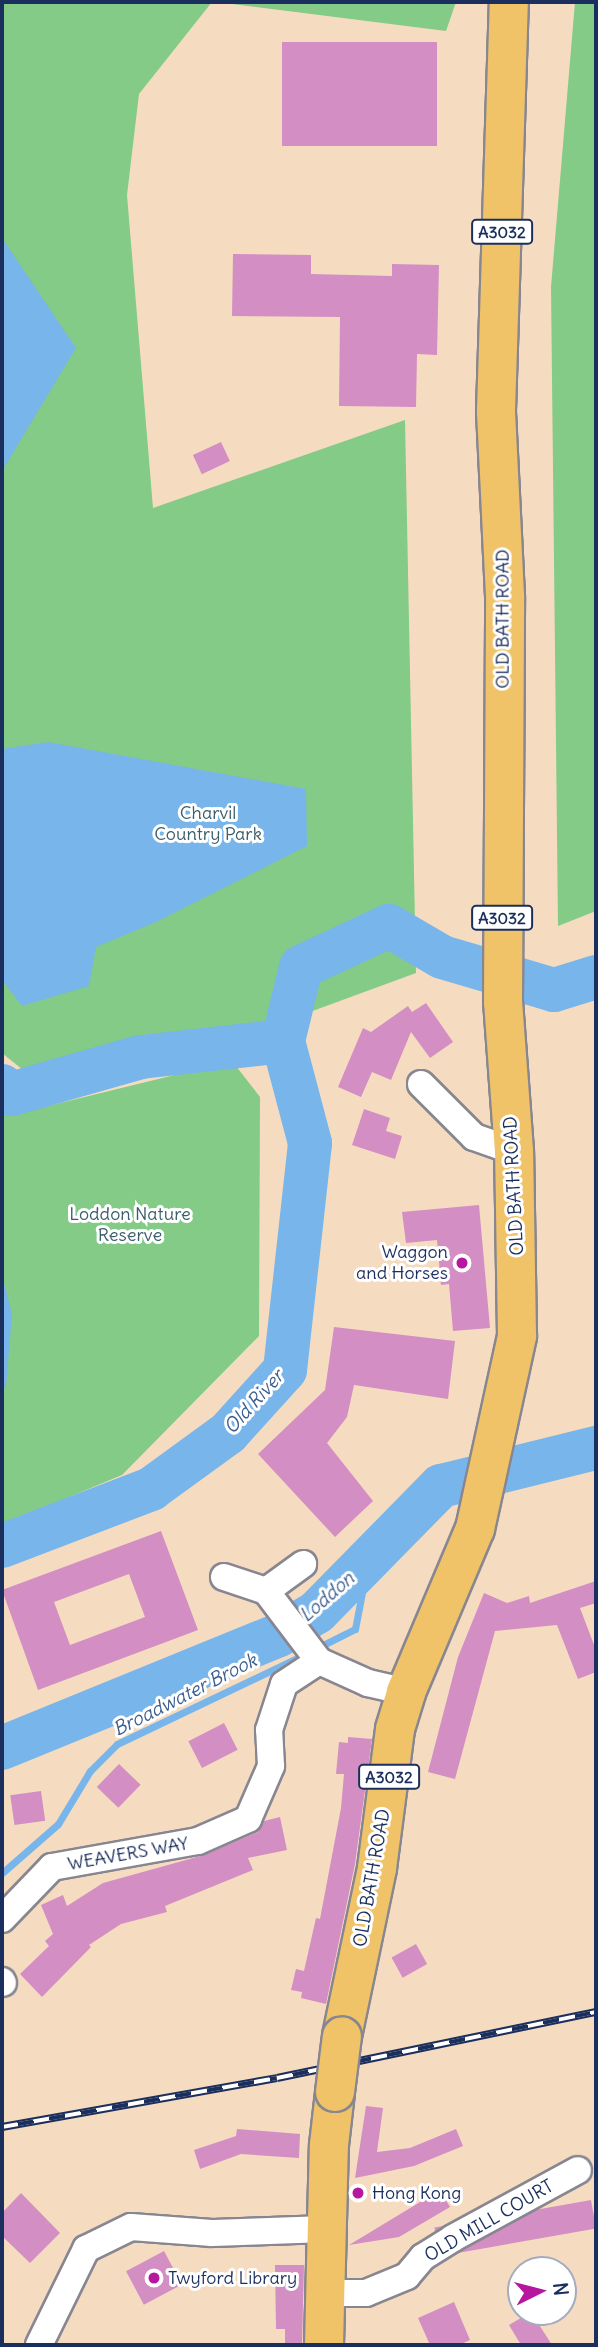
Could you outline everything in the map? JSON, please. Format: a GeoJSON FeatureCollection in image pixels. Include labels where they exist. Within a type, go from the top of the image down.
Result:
{"type":"FeatureCollection","features":[{"type":"Feature","properties":{"kind":"main road","name":"OLD BATH ROAD"},"geometry":{"type":"LineString","coordinates":[[324,2345],[323,2293],[335,2092],[342,2036],[377,1868],[396,1729],[406,1692],[475,1529],[517,1336],[514,1151],[503,1002],[501,833],[505,596],[496,411],[509,2]]}},
{"type":"Feature","properties":{"kind":"street"},"geometry":{"type":"LineString","coordinates":[[421,1084],[474,1136],[514,1151]]}},
{"type":"Feature","properties":{"kind":"street"},"geometry":{"type":"LineString","coordinates":[[270,1598],[303,1564]]}},
{"type":"Feature","properties":{"kind":"street"},"geometry":{"type":"LineString","coordinates":[[224,1577],[270,1598],[317,1658],[368,1683],[406,1692]]}},
{"type":"Feature","properties":{"kind":"street","name":"WEAVERS WAY"},"geometry":{"type":"LineString","coordinates":[[2,1919],[52,1867],[198,1841],[248,1819],[271,1766],[269,1730],[284,1684],[317,1658]]}},
{"type":"Feature","properties":{"kind":"street","name":"OLD MILL COURT"},"geometry":{"type":"LineString","coordinates":[[323,2293],[366,2293],[407,2276],[424,2256],[578,2171]]}},
{"type":"Feature","properties":{"kind":"street"},"geometry":{"type":"LineString","coordinates":[[39,2345],[86,2249],[131,2227],[212,2233],[327,2229]]}},
{"type":"Feature","properties":{"kind":"green space","name":"Charvil Country Park"},"geometry":{"type":"Polygon","coordinates":[[[2,2],[212,2],[139,94],[127,195],[153,508],[405,420],[416,973],[269,1027],[144,1035],[28,1074],[2,1053],[2,2]]]}},
{"type":"Feature","properties":{"kind":"green space"},"geometry":{"type":"Polygon","coordinates":[[[216,2],[456,2],[446,31],[216,2]]]}},
{"type":"Feature","properties":{"kind":"green space"},"geometry":{"type":"Polygon","coordinates":[[[575,2],[596,2],[596,911],[558,926],[551,287],[575,2]]]}},
{"type":"Feature","properties":{"kind":"green space","name":"Loddon Nature Reserve"},"geometry":{"type":"Polygon","coordinates":[[[232,1061],[260,1097],[259,1336],[122,1475],[2,1525],[2,1109],[15,1114],[232,1061]]]}},
{"type":"Feature","properties":{"kind":"water"},"geometry":{"type":"Polygon","coordinates":[[[2,238],[76,348],[2,471],[2,238]]]}},
{"type":"Feature","properties":{"kind":"water"},"geometry":{"type":"Polygon","coordinates":[[[48,742],[306,789],[307,846],[156,922],[96,947],[89,986],[22,1006],[2,980],[2,749],[48,742]]]}},
{"type":"Feature","properties":{"kind":"water"},"geometry":{"type":"Polygon","coordinates":[[[2,1275],[12,1314],[6,1386],[2,1389],[2,1275]]]}},
{"type":"Feature","properties":{"kind":"building"},"geometry":{"type":"Polygon","coordinates":[[[282,42],[437,42],[437,146],[282,146],[282,42]]]}},
{"type":"Feature","properties":{"kind":"building"},"geometry":{"type":"Polygon","coordinates":[[[233,254],[311,255],[311,274],[392,276],[392,264],[439,265],[437,355],[417,354],[416,407],[339,406],[340,317],[232,316],[233,254]]]}},
{"type":"Feature","properties":{"kind":"building"},"geometry":{"type":"Polygon","coordinates":[[[221,442],[230,461],[202,474],[193,455],[221,442]]]}},
{"type":"Feature","properties":{"kind":"building"},"geometry":{"type":"Polygon","coordinates":[[[426,1003],[453,1042],[430,1058],[411,1032],[391,1080],[372,1072],[361,1097],[338,1087],[363,1028],[371,1032],[408,1006],[412,1012],[426,1003]]]}},
{"type":"Feature","properties":{"kind":"building"},"geometry":{"type":"Polygon","coordinates":[[[364,1109],[390,1118],[386,1131],[402,1136],[395,1159],[352,1145],[364,1109]]]}},
{"type":"Feature","properties":{"kind":"building","name":"Waggon and Horses"},"geometry":{"type":"Polygon","coordinates":[[[479,1205],[490,1328],[453,1331],[449,1284],[441,1285],[437,1240],[406,1243],[402,1212],[479,1205]]]}},
{"type":"Feature","properties":{"kind":"building"},"geometry":{"type":"Polygon","coordinates":[[[334,1327],[455,1341],[448,1399],[354,1385],[347,1417],[327,1443],[373,1501],[335,1537],[258,1454],[325,1390],[334,1327]]]}},
{"type":"Feature","properties":{"kind":"building"},"geometry":{"type":"Polygon","coordinates":[[[161,1531],[198,1630],[38,1690],[2,1590],[161,1531]],[[129,1574],[54,1602],[70,1645],[145,1617],[129,1574]]]}},
{"type":"Feature","properties":{"kind":"building"},"geometry":{"type":"Polygon","coordinates":[[[596,1581],[596,1603],[580,1608],[596,1650],[596,1672],[578,1679],[557,1625],[495,1631],[455,1779],[428,1772],[458,1657],[484,1593],[507,1603],[529,1596],[530,1603],[596,1581]]]}},
{"type":"Feature","properties":{"kind":"building"},"geometry":{"type":"Polygon","coordinates":[[[224,1723],[238,1750],[202,1768],[188,1741],[224,1723]]]}},
{"type":"Feature","properties":{"kind":"building"},"geometry":{"type":"Polygon","coordinates":[[[348,1737],[372,1739],[355,1864],[326,2004],[301,1998],[302,1992],[291,1990],[296,1969],[304,1971],[316,1918],[320,1919],[341,1808],[344,1774],[336,1774],[339,1742],[348,1743],[348,1737]]]}},
{"type":"Feature","properties":{"kind":"building"},"geometry":{"type":"Polygon","coordinates":[[[119,1764],[141,1785],[118,1808],[97,1787],[119,1764]]]}},
{"type":"Feature","properties":{"kind":"building"},"geometry":{"type":"Polygon","coordinates":[[[41,1791],[45,1821],[14,1825],[10,1795],[41,1791]]]}},
{"type":"Feature","properties":{"kind":"building"},"geometry":{"type":"Polygon","coordinates":[[[280,1817],[287,1850],[248,1858],[253,1870],[165,1906],[167,1912],[121,1924],[89,1945],[91,1947],[42,1997],[20,1974],[49,1946],[45,1941],[53,1934],[41,1905],[63,1895],[67,1906],[103,1883],[204,1855],[258,1832],[264,1821],[280,1817]]]}},
{"type":"Feature","properties":{"kind":"building"},"geometry":{"type":"Polygon","coordinates":[[[416,1944],[427,1964],[403,1978],[392,1958],[416,1944]]]}},
{"type":"Feature","properties":{"kind":"building"},"geometry":{"type":"Polygon","coordinates":[[[366,2106],[383,2108],[377,2152],[410,2148],[456,2129],[463,2146],[414,2166],[355,2178],[366,2106]]]}},
{"type":"Feature","properties":{"kind":"building"},"geometry":{"type":"Polygon","coordinates":[[[237,2129],[300,2134],[299,2158],[241,2154],[200,2169],[194,2150],[236,2136],[237,2129]]]}},
{"type":"Feature","properties":{"kind":"building"},"geometry":{"type":"Polygon","coordinates":[[[440,2190],[450,2207],[399,2237],[349,2245],[440,2190]]]}},
{"type":"Feature","properties":{"kind":"building"},"geometry":{"type":"Polygon","coordinates":[[[21,2193],[60,2233],[30,2263],[2,2236],[2,2213],[21,2193]]]}},
{"type":"Feature","properties":{"kind":"building"},"geometry":{"type":"Polygon","coordinates":[[[591,2200],[596,2229],[439,2256],[434,2228],[591,2200]]]}},
{"type":"Feature","properties":{"kind":"building","name":"Twyford Library"},"geometry":{"type":"Polygon","coordinates":[[[164,2251],[182,2285],[144,2305],[126,2271],[164,2251]]]}},
{"type":"Feature","properties":{"kind":"building"},"geometry":{"type":"Polygon","coordinates":[[[275,2265],[304,2265],[302,2345],[285,2345],[285,2329],[276,2329],[275,2265]]]}},
{"type":"Feature","properties":{"kind":"building"},"geometry":{"type":"Polygon","coordinates":[[[454,2302],[470,2340],[459,2345],[430,2345],[418,2318],[454,2302]]]}},
{"type":"Feature","properties":{"kind":"building"},"geometry":{"type":"Polygon","coordinates":[[[510,2326],[540,2326],[552,2345],[521,2345],[510,2326]]]}},
{"type":"Feature","properties":{"kind":"waterway","name":"Old River"},"geometry":{"type":"LineString","coordinates":[[2,1546],[151,1489],[228,1433],[285,1370],[310,1143],[283,1041],[301,967],[389,926],[442,957],[554,990],[596,977]]}},
{"type":"Feature","properties":{"kind":"waterway","name":"Old River"},"geometry":{"type":"LineString","coordinates":[[2,1086],[11,1094],[141,1057],[283,1041]]}},
{"type":"Feature","properties":{"kind":"waterway","name":"Loddon"},"geometry":{"type":"LineString","coordinates":[[2,1748],[279,1635],[317,1612],[441,1486],[596,1448]]}},
{"type":"Feature","properties":{"kind":"waterway","name":"Broadwater Brook"},"geometry":{"type":"LineString","coordinates":[[317,1648],[355,1629],[369,1556]]}},
{"type":"Feature","properties":{"kind":"waterway","name":"Broadwater Brook"},"geometry":{"type":"LineString","coordinates":[[2,1873],[58,1824],[90,1771],[117,1744],[306,1654]]}},
{"type":"Feature","properties":{"kind":"railway"},"geometry":{"type":"LineString","coordinates":[[2,2127],[277,2078],[596,2012]]}},
{"type":"Feature","properties":{"kind":"place","name":"Waggon and Horses"},"geometry":{"type":"Point","coordinates":[462,1263]}},
{"type":"Feature","properties":{"kind":"place","name":"Hong Kong"},"geometry":{"type":"Point","coordinates":[358,2193]}},
{"type":"Feature","properties":{"kind":"place","name":"Twyford Library"},"geometry":{"type":"Point","coordinates":[154,2278]}}]}
